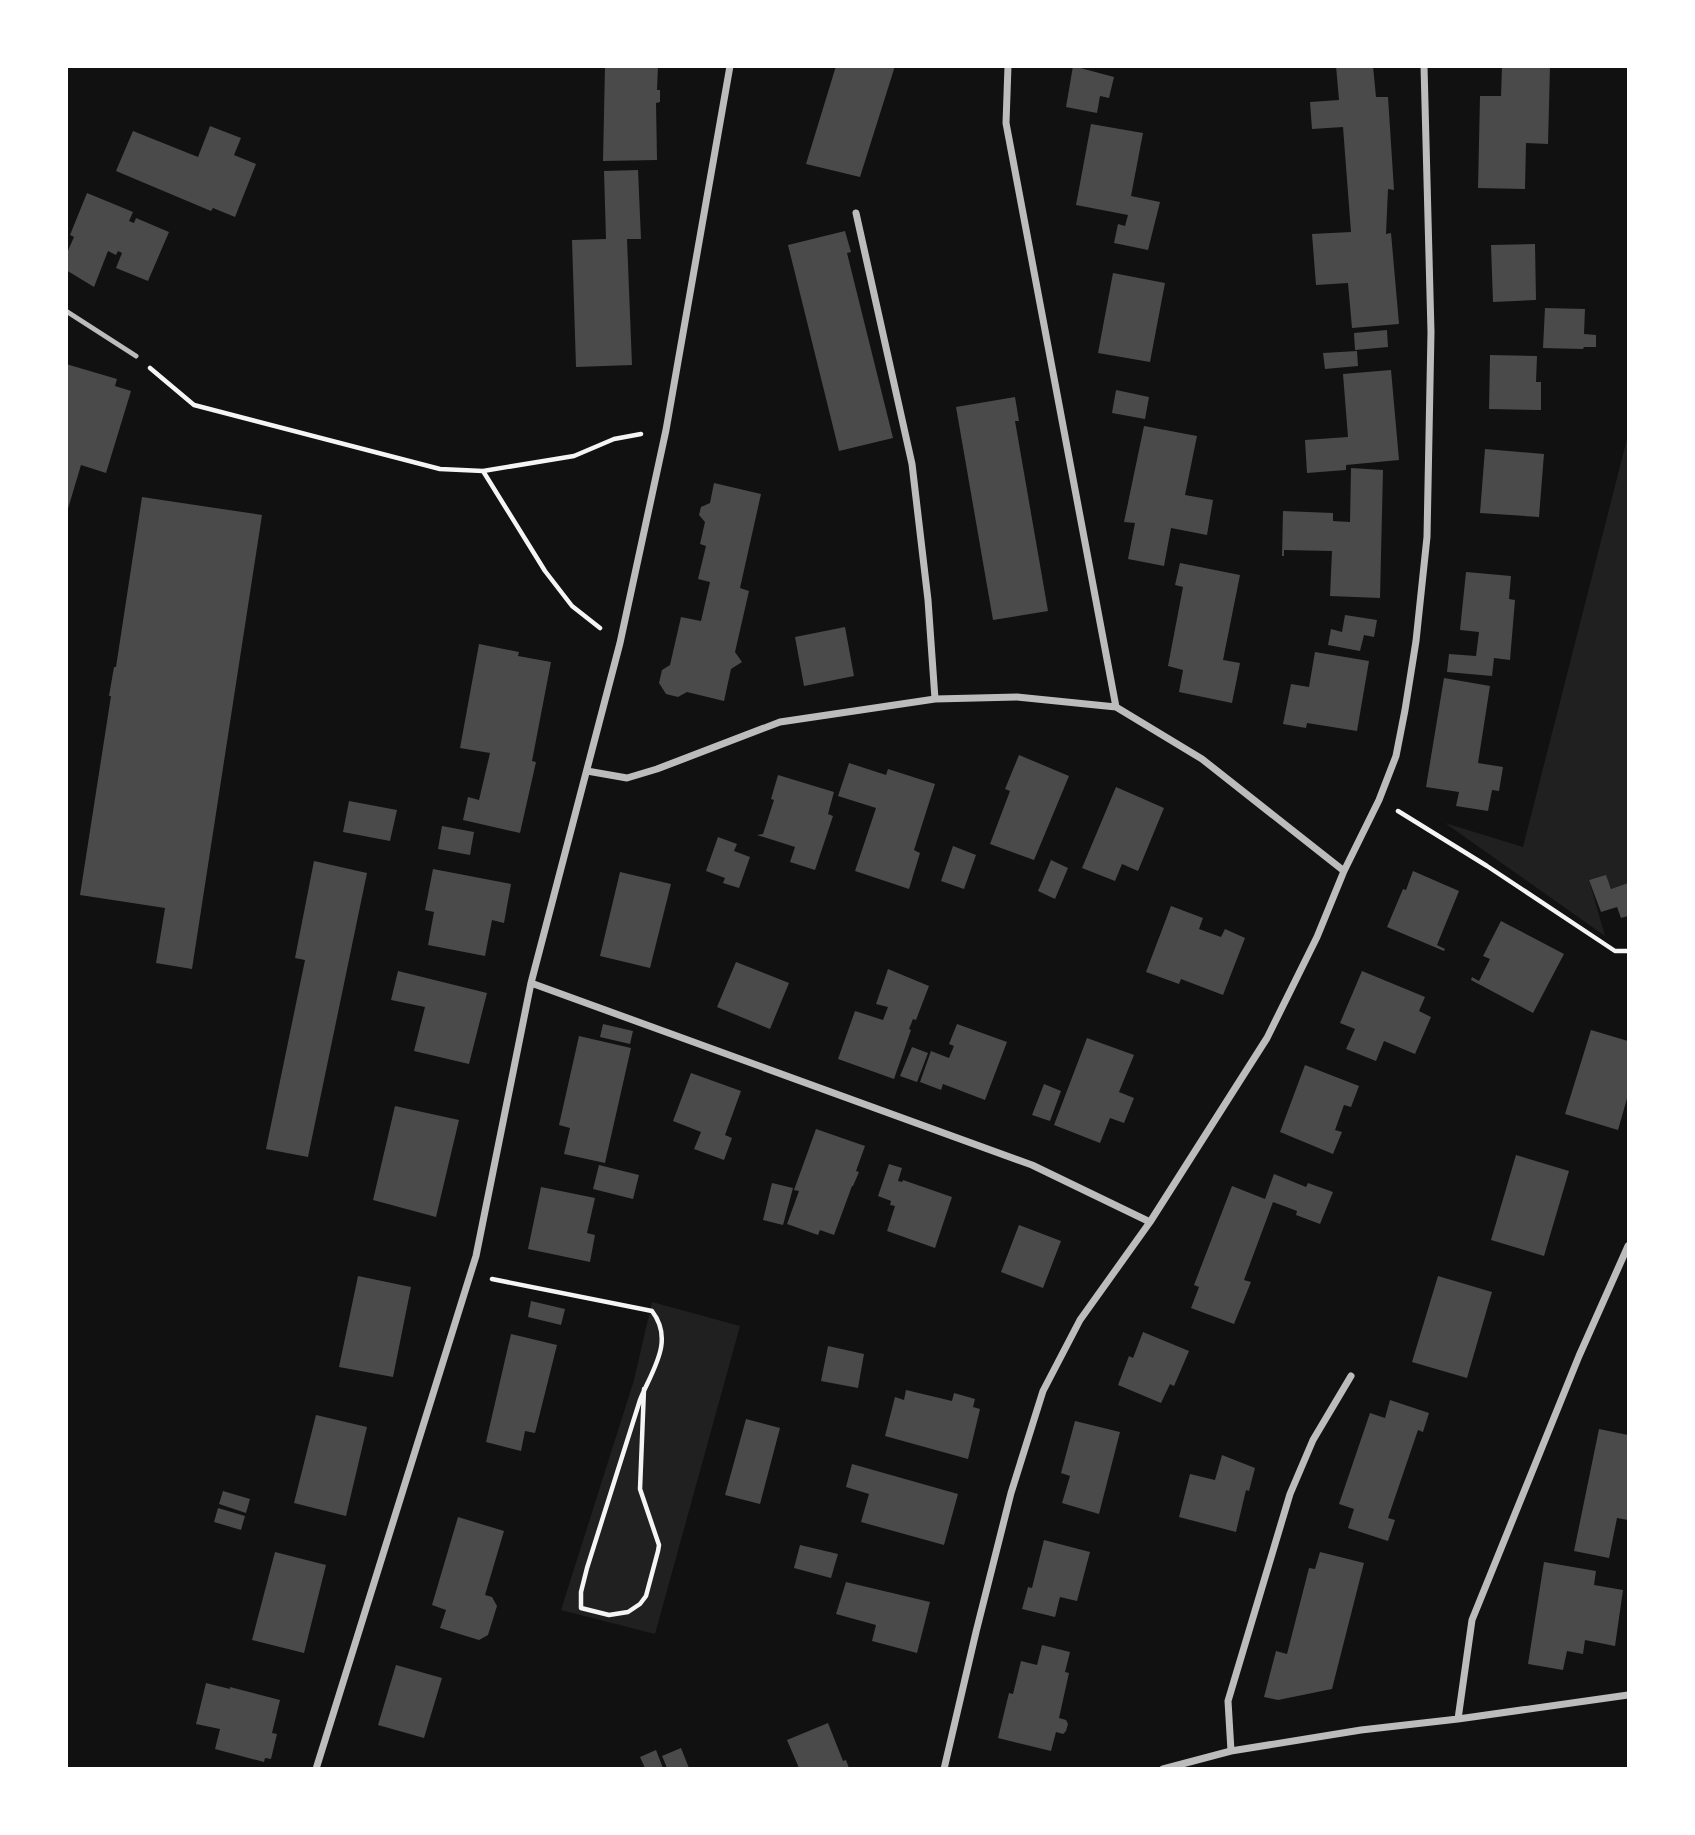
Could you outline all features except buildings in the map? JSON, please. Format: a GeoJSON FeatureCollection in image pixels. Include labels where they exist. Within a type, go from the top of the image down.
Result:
{"type":"FeatureCollection","features":[{"type":"Feature","properties":{"kind":"street"},"geometry":{"type":"LineString","coordinates":[[316,1769],[476,1256],[531,983],[620,643],[666,430],[730,66]]}},
{"type":"Feature","properties":{"kind":"street"},"geometry":{"type":"LineString","coordinates":[[1008,66],[1006,123],[1116,707]]}},
{"type":"Feature","properties":{"kind":"street"},"geometry":{"type":"LineString","coordinates":[[944,1769],[975,1632],[1011,1493],[1043,1391],[1080,1320],[1150,1222],[1267,1038],[1317,937],[1396,756],[1416,640],[1427,537],[1431,332],[1424,66]]}},
{"type":"Feature","properties":{"kind":"street"},"geometry":{"type":"LineString","coordinates":[[856,212],[912,464],[928,600],[935,699]]}},
{"type":"Feature","properties":{"kind":"street"},"geometry":{"type":"LineString","coordinates":[[587,771],[627,778],[780,722],[935,699],[1017,697],[1116,707],[1202,759],[1344,871]]}},
{"type":"Feature","properties":{"kind":"street"},"geometry":{"type":"LineString","coordinates":[[531,983],[1032,1165],[1150,1222]]}},
{"type":"Feature","properties":{"kind":"street"},"geometry":{"type":"LineString","coordinates":[[1458,1718],[1472,1620],[1579,1356],[1629,1246]]}},
{"type":"Feature","properties":{"kind":"street"},"geometry":{"type":"LineString","coordinates":[[1231,1751],[1228,1701],[1290,1494],[1313,1440],[1351,1376]]}},
{"type":"Feature","properties":{"kind":"street"},"geometry":{"type":"LineString","coordinates":[[1163,1769],[1231,1751],[1361,1730],[1629,1695]]}},
{"type":"Feature","properties":{"kind":"lane"},"geometry":{"type":"LineString","coordinates":[[66,311],[136,356]]}},
{"type":"Feature","properties":{"kind":"path"},"geometry":{"type":"LineString","coordinates":[[136,356],[194,405],[440,469],[483,471],[573,456],[614,439]]}},
{"type":"Feature","properties":{"kind":"path"},"geometry":{"type":"LineString","coordinates":[[483,471],[545,571],[572,606],[620,643]]}},
{"type":"Feature","properties":{"kind":"path"},"geometry":{"type":"LineString","coordinates":[[1379,800],[1487,866],[1615,951],[1629,951]]}},
{"type":"Feature","properties":{"kind":"path"},"geometry":{"type":"LineString","coordinates":[[471,1274],[652,1311],[661,1325],[663,1338],[660,1352],[644,1389],[581,1592],[581,1608],[609,1615],[628,1612],[646,1596],[659,1545],[640,1489],[644,1389]]}},
{"type":"Feature","properties":{"kind":"shaded area"},"geometry":{"type":"Polygon","coordinates":[[[1628,435],[1628,883],[1612,889],[1604,876],[1589,880],[1605,936],[1445,823],[1523,847],[1628,435]]]}},
{"type":"Feature","properties":{"kind":"shaded area"},"geometry":{"type":"Polygon","coordinates":[[[652,1302],[740,1326],[655,1634],[561,1610],[634,1380],[652,1302]]]}}]}
